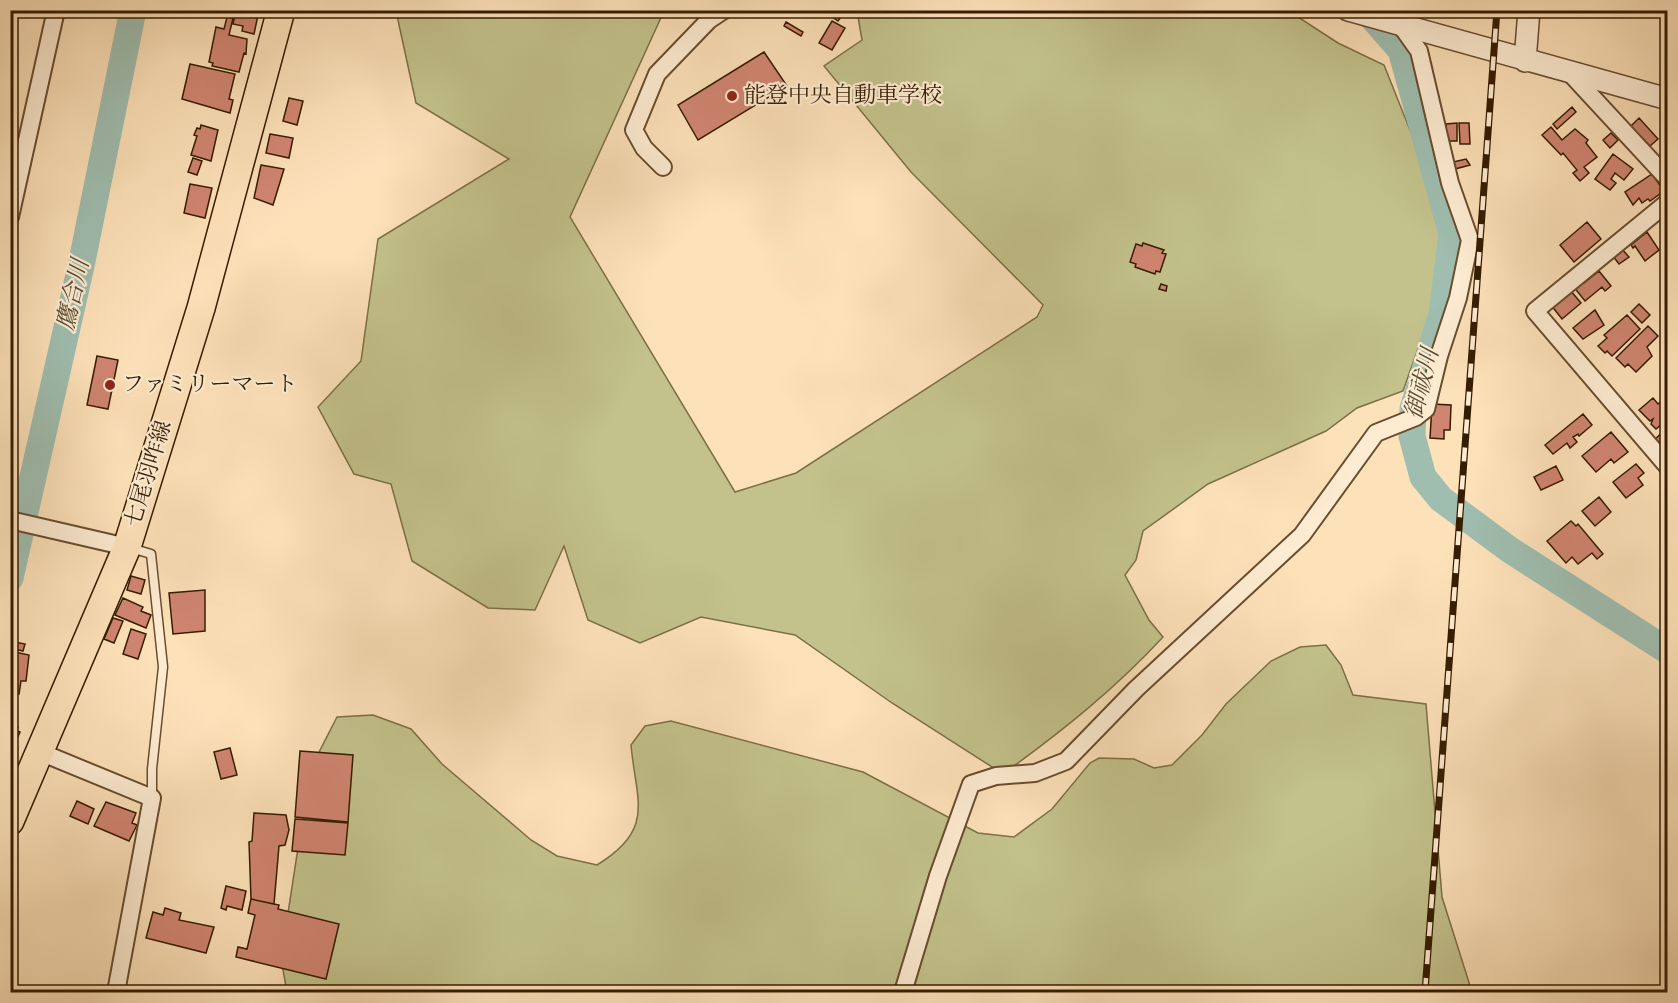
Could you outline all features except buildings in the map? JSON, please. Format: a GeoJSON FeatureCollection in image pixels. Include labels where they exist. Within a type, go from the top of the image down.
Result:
{"type":"FeatureCollection","features":[{"type":"Feature","properties":{"kind":"main road","name":"七尾羽咋線"},"geometry":{"type":"LineString","coordinates":[[10,820],[127,547],[201,308],[281,10]]}},
{"type":"Feature","properties":{"kind":"street"},"geometry":{"type":"LineString","coordinates":[[10,217],[56,10]]}},
{"type":"Feature","properties":{"kind":"street"},"geometry":{"type":"LineString","coordinates":[[663,167],[644,148],[634,130],[657,74],[709,20],[723,10]]}},
{"type":"Feature","properties":{"kind":"street"},"geometry":{"type":"LineString","coordinates":[[1525,61],[1529,10]]}},
{"type":"Feature","properties":{"kind":"street"},"geometry":{"type":"LineString","coordinates":[[1376,16],[1525,61],[1668,99]]}},
{"type":"Feature","properties":{"kind":"street"},"geometry":{"type":"LineString","coordinates":[[903,993],[938,876],[971,784],[996,776],[1035,773],[1066,761],[1136,690],[1302,535],[1376,433],[1411,420],[1426,408],[1439,356],[1458,298],[1470,240],[1450,183],[1419,51],[1376,16]]}},
{"type":"Feature","properties":{"kind":"street"},"geometry":{"type":"LineString","coordinates":[[1569,72],[1668,179]]}},
{"type":"Feature","properties":{"kind":"street"},"geometry":{"type":"LineString","coordinates":[[1668,202],[1535,311],[1668,467]]}},
{"type":"Feature","properties":{"kind":"street"},"geometry":{"type":"LineString","coordinates":[[10,520],[127,547]]}},
{"type":"Feature","properties":{"kind":"street"},"geometry":{"type":"LineString","coordinates":[[40,752],[152,798],[116,993]]}},
{"type":"Feature","properties":{"kind":"lane"},"geometry":{"type":"LineString","coordinates":[[127,547],[151,554],[158,609],[163,667],[152,769],[152,798]]}},
{"type":"Feature","properties":{"kind":"shaded area"},"geometry":{"type":"Polygon","coordinates":[[[1244,10],[1254,14],[1295,15],[1338,43],[1384,65],[1426,170],[1442,239],[1436,298],[1403,391],[1357,408],[1326,431],[1208,484],[1143,531],[1136,560],[1125,575],[1149,620],[1163,637],[1086,710],[1003,774],[892,703],[795,635],[701,617],[640,643],[588,620],[564,546],[535,610],[488,608],[412,561],[391,484],[354,474],[318,407],[361,361],[378,239],[509,159],[416,103],[396,11],[664,11],[570,217],[735,492],[796,473],[1037,317],[1043,305],[911,172],[824,66],[862,40],[857,11],[1244,10]]]}},
{"type":"Feature","properties":{"kind":"shaded area"},"geometry":{"type":"Polygon","coordinates":[[[1326,645],[1341,665],[1353,695],[1426,704],[1442,897],[1472,992],[287,992],[281,959],[298,848],[314,762],[337,717],[373,715],[411,729],[442,764],[531,840],[557,856],[597,865],[616,852],[628,839],[635,826],[638,798],[631,745],[645,726],[671,721],[863,772],[978,833],[1014,837],[1052,809],[1090,763],[1099,758],[1134,759],[1154,768],[1172,765],[1202,735],[1226,704],[1271,661],[1300,647],[1326,645]]]}},
{"type":"Feature","properties":{"kind":"waterway","name":"鷹合川"},"geometry":{"type":"LineString","coordinates":[[10,578],[81,266],[133,10]]}},
{"type":"Feature","properties":{"kind":"waterway","name":"御祓川"},"geometry":{"type":"LineString","coordinates":[[1366,10],[1401,50],[1452,234],[1442,314],[1413,409],[1412,436],[1423,477],[1441,499],[1510,550],[1668,651]]}},
{"type":"Feature","properties":{"kind":"railway"},"geometry":{"type":"LineString","coordinates":[[1425,992],[1497,10]]}},
{"type":"Feature","properties":{"kind":"place","name":"能登中央自動車学校"},"geometry":{"type":"Point","coordinates":[732,96]}},
{"type":"Feature","properties":{"kind":"place","name":"ファミリーマート"},"geometry":{"type":"Point","coordinates":[110,385]}}]}
